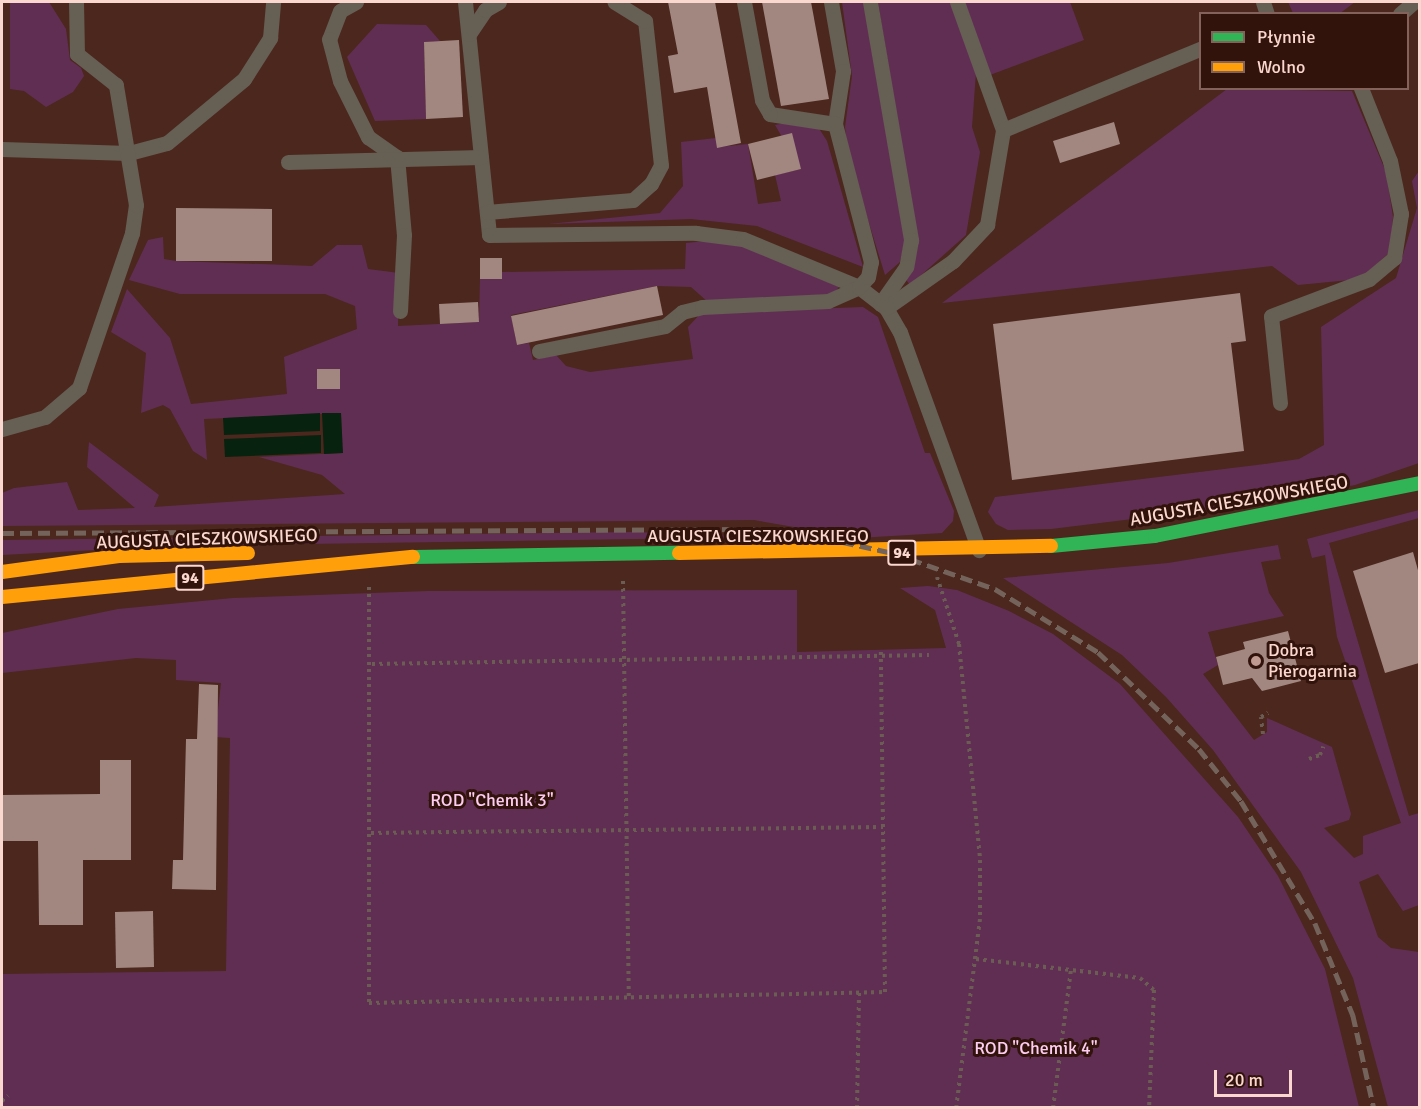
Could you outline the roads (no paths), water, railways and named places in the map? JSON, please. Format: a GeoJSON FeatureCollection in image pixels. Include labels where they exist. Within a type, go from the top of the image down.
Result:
{"type":"FeatureCollection","features":[{"type":"Feature","properties":{"kind":"main road","name":"AUGUSTA CIESZKOWSKIEGO"},"geometry":{"type":"LineString","coordinates":[[284,553],[378,558],[979,550],[1155,536],[1299,512],[1419,483]]}},
{"type":"Feature","properties":{"kind":"main road","name":"AUGUSTA CIESZKOWSKIEGO"},"geometry":{"type":"LineString","coordinates":[[2,572],[119,556],[261,553]]}},
{"type":"Feature","properties":{"kind":"main road","name":"AUGUSTA CIESZKOWSKIEGO"},"geometry":{"type":"LineString","coordinates":[[2,597],[378,558]]}},
{"type":"Feature","properties":{"kind":"lane"},"geometry":{"type":"LineString","coordinates":[[2,429],[45,417],[79,388],[132,233],[136,205],[116,85],[77,54],[76,2]]}},
{"type":"Feature","properties":{"kind":"lane"},"geometry":{"type":"LineString","coordinates":[[2,149],[129,153],[167,143],[244,79],[270,38],[273,2]]}},
{"type":"Feature","properties":{"kind":"lane"},"geometry":{"type":"LineString","coordinates":[[356,2],[331,24],[340,81],[368,137],[397,157]]}},
{"type":"Feature","properties":{"kind":"lane"},"geometry":{"type":"LineString","coordinates":[[465,2],[489,235],[696,233],[743,239],[859,287],[883,306],[900,332],[979,550]]}},
{"type":"Feature","properties":{"kind":"lane"},"geometry":{"type":"LineString","coordinates":[[469,34],[485,10],[499,2]]}},
{"type":"Feature","properties":{"kind":"lane"},"geometry":{"type":"LineString","coordinates":[[487,212],[633,200],[651,184],[661,165],[645,21],[614,2]]}},
{"type":"Feature","properties":{"kind":"lane"},"geometry":{"type":"LineString","coordinates":[[744,2],[762,100],[770,114],[835,124]]}},
{"type":"Feature","properties":{"kind":"lane"},"geometry":{"type":"LineString","coordinates":[[539,351],[665,326],[682,312],[702,307],[819,302],[859,287],[871,262],[835,124],[843,71],[831,2]]}},
{"type":"Feature","properties":{"kind":"lane"},"geometry":{"type":"LineString","coordinates":[[870,2],[911,240],[906,267],[883,306]]}},
{"type":"Feature","properties":{"kind":"lane"},"geometry":{"type":"LineString","coordinates":[[883,306],[953,261],[987,225],[1003,130],[957,2]]}},
{"type":"Feature","properties":{"kind":"lane"},"geometry":{"type":"LineString","coordinates":[[1402,12],[1414,2]]}},
{"type":"Feature","properties":{"kind":"lane"},"geometry":{"type":"LineString","coordinates":[[1003,130],[1199,49]]}},
{"type":"Feature","properties":{"kind":"lane"},"geometry":{"type":"LineString","coordinates":[[1280,403],[1271,316],[1369,279],[1394,258],[1401,214],[1390,161],[1362,90]]}},
{"type":"Feature","properties":{"kind":"lane"},"geometry":{"type":"LineString","coordinates":[[397,157],[404,235],[400,311]]}},
{"type":"Feature","properties":{"kind":"lane"},"geometry":{"type":"LineString","coordinates":[[288,162],[397,157],[481,157]]}},
{"type":"Feature","properties":{"kind":"railway"},"geometry":{"type":"LineString","coordinates":[[2,533],[751,529],[807,534],[893,553],[995,589],[1098,652],[1199,749],[1241,801],[1315,923],[1353,1015],[1374,1108]]}},
{"type":"Feature","properties":{"kind":"place","name":"Dobra Pierogarnia"},"geometry":{"type":"Point","coordinates":[1256,661]}},
{"type":"Feature","properties":{"kind":"park label","name":"ROD \"Chemik 3\""},"geometry":{"type":"Point","coordinates":[492,800]}},
{"type":"Feature","properties":{"kind":"park label","name":"ROD \"Chemik 4\""},"geometry":{"type":"Point","coordinates":[1036,1048]}}]}
